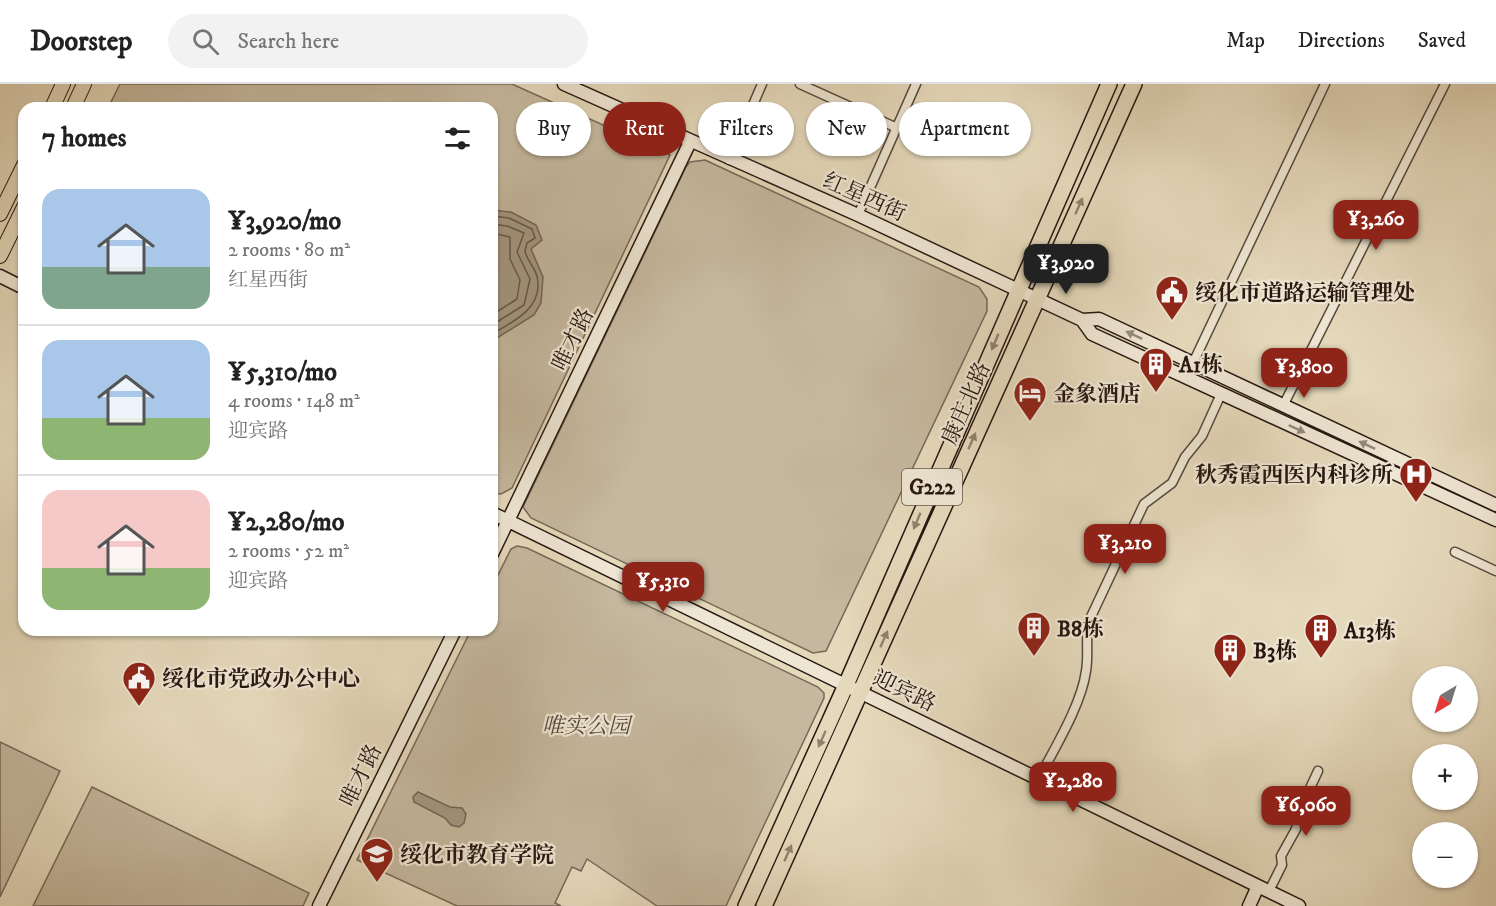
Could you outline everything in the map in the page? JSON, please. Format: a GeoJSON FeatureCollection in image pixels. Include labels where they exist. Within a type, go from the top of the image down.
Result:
{"type":"FeatureCollection","features":[{"type":"Feature","properties":{"kind":"highway","name":"康庄北路"},"geometry":{"type":"LineString","coordinates":[[764,906],[1018,289],[1109,84]]}},
{"type":"Feature","properties":{"kind":"highway","name":"康庄北路"},"geometry":{"type":"LineString","coordinates":[[746,906],[853,689],[1037,298],[1134,84]]}},
{"type":"Feature","properties":{"kind":"main road"},"geometry":{"type":"LineString","coordinates":[[55,102],[63,84]]}},
{"type":"Feature","properties":{"kind":"main road"},"geometry":{"type":"LineString","coordinates":[[76,102],[84,84]]}},
{"type":"Feature","properties":{"kind":"main road","name":"红星西街"},"geometry":{"type":"LineString","coordinates":[[564,84],[1018,289],[1082,320],[1092,333],[1496,520]]}},
{"type":"Feature","properties":{"kind":"main road","name":"唯才路"},"geometry":{"type":"LineString","coordinates":[[498,542],[690,142]]}},
{"type":"Feature","properties":{"kind":"main road"},"geometry":{"type":"LineString","coordinates":[[0,214],[18,177]]}},
{"type":"Feature","properties":{"kind":"main road"},"geometry":{"type":"LineString","coordinates":[[0,256],[18,219]]}},
{"type":"Feature","properties":{"kind":"main road"},"geometry":{"type":"LineString","coordinates":[[0,276],[18,285]]}},
{"type":"Feature","properties":{"kind":"main road","name":"红星西街"},"geometry":{"type":"LineString","coordinates":[[1082,320],[1099,319],[1490,503]]}},
{"type":"Feature","properties":{"kind":"main road"},"geometry":{"type":"LineString","coordinates":[[1277,420],[1283,406]]}},
{"type":"Feature","properties":{"kind":"main road"},"geometry":{"type":"LineString","coordinates":[[1479,513],[1490,503]]}},
{"type":"Feature","properties":{"kind":"main road","name":"迎宾路"},"geometry":{"type":"LineString","coordinates":[[498,516],[1299,906]]}},
{"type":"Feature","properties":{"kind":"main road","name":"唯才路"},"geometry":{"type":"LineString","coordinates":[[319,906],[451,636]]}},
{"type":"Feature","properties":{"kind":"main road"},"geometry":{"type":"LineString","coordinates":[[1249,906],[1264,889]]}},
{"type":"Feature","properties":{"kind":"street"},"geometry":{"type":"LineString","coordinates":[[729,160],[762,84]]}},
{"type":"Feature","properties":{"kind":"street"},"geometry":{"type":"LineString","coordinates":[[800,84],[897,128]]}},
{"type":"Feature","properties":{"kind":"street"},"geometry":{"type":"LineString","coordinates":[[858,215],[916,84]]}},
{"type":"Feature","properties":{"kind":"street"},"geometry":{"type":"LineString","coordinates":[[1193,363],[1325,84]]}},
{"type":"Feature","properties":{"kind":"street"},"geometry":{"type":"LineString","coordinates":[[1283,406],[1445,84]]}},
{"type":"Feature","properties":{"kind":"street"},"geometry":{"type":"LineString","coordinates":[[1046,765],[1065,728],[1086,672],[1086,634],[1089,621],[1127,539],[1144,504],[1172,483],[1185,457],[1202,436],[1221,394]]}},
{"type":"Feature","properties":{"kind":"street"},"geometry":{"type":"LineString","coordinates":[[1455,552],[1496,571]]}},
{"type":"Feature","properties":{"kind":"street"},"geometry":{"type":"LineString","coordinates":[[1264,889],[1281,865],[1281,856],[1296,829],[1299,812],[1318,771]]}},
{"type":"Feature","properties":{"kind":"green space"},"geometry":{"type":"Polygon","coordinates":[[[120,84],[512,84],[552,102],[516,102],[516,156],[591,156],[591,120],[603,125],[603,156],[670,156],[512,488],[501,494],[498,494],[498,102],[111,102],[120,84]]]}},
{"type":"Feature","properties":{"kind":"green space"},"geometry":{"type":"Polygon","coordinates":[[[705,160],[979,287],[987,299],[987,311],[826,651],[813,653],[531,518],[523,507],[686,167],[690,162],[705,160]]]}},
{"type":"Feature","properties":{"kind":"green space","name":"唯实公园"},"geometry":{"type":"Polygon","coordinates":[[[517,546],[527,548],[818,687],[824,693],[824,698],[726,906],[657,906],[587,859],[581,871],[572,867],[555,903],[561,906],[457,906],[357,860],[468,636],[498,636],[498,575],[511,549],[517,546]]]}},
{"type":"Feature","properties":{"kind":"green space"},"geometry":{"type":"Polygon","coordinates":[[[0,742],[60,771],[0,897],[0,742]]]}},
{"type":"Feature","properties":{"kind":"green space"},"geometry":{"type":"Polygon","coordinates":[[[92,787],[309,893],[303,906],[33,906],[92,787]]]}},
{"type":"Feature","properties":{"kind":"water"},"geometry":{"type":"Polygon","coordinates":[[[498,211],[511,212],[536,225],[542,240],[531,249],[543,277],[541,303],[534,315],[498,337],[498,211]]]}},
{"type":"Feature","properties":{"kind":"water"},"geometry":{"type":"Polygon","coordinates":[[[418,792],[450,807],[462,808],[466,814],[464,823],[459,827],[451,825],[445,818],[414,802],[413,797],[418,792]]]}},
{"type":"Feature","properties":{"kind":"place","name":"绥化市道路运输管理处"},"geometry":{"type":"Point","coordinates":[1172,321]}},
{"type":"Feature","properties":{"kind":"place","name":"A1栋"},"geometry":{"type":"Point","coordinates":[1156,393]}},
{"type":"Feature","properties":{"kind":"place","name":"金象酒店"},"geometry":{"type":"Point","coordinates":[1030,422]}},
{"type":"Feature","properties":{"kind":"place","name":"秋秀霞西医内科诊所"},"geometry":{"type":"Point","coordinates":[1416,503]}},
{"type":"Feature","properties":{"kind":"place","name":"B8栋"},"geometry":{"type":"Point","coordinates":[1034,657]}},
{"type":"Feature","properties":{"kind":"place","name":"A13栋"},"geometry":{"type":"Point","coordinates":[1321,659]}},
{"type":"Feature","properties":{"kind":"place","name":"B3栋"},"geometry":{"type":"Point","coordinates":[1230,679]}},
{"type":"Feature","properties":{"kind":"place","name":"绥化市党政办公中心"},"geometry":{"type":"Point","coordinates":[139,707]}},
{"type":"Feature","properties":{"kind":"place","name":"绥化市教育学院"},"geometry":{"type":"Point","coordinates":[377,883]}}]}
